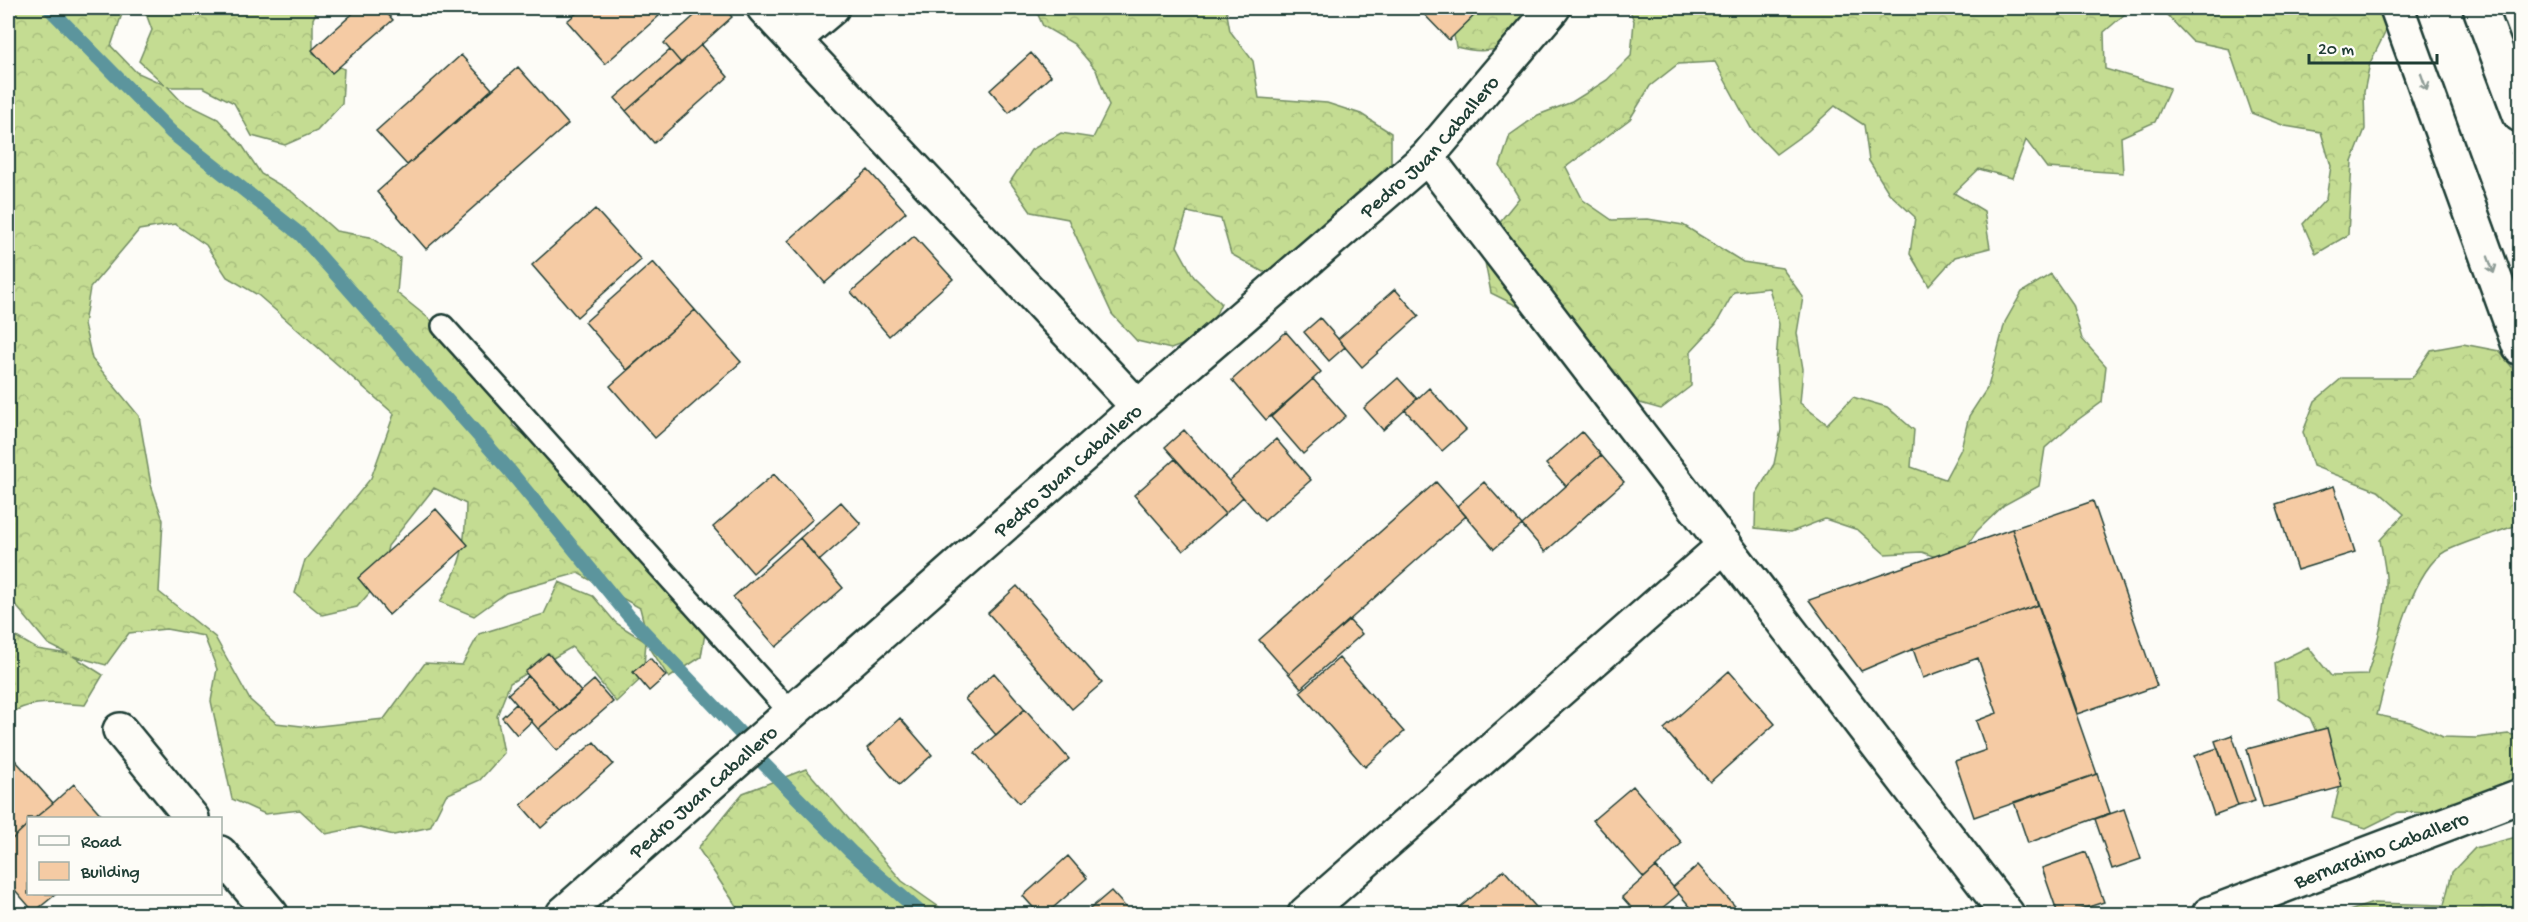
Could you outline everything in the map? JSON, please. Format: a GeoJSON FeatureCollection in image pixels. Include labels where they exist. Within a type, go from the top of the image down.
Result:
{"type":"FeatureCollection","features":[{"type":"Feature","properties":{"kind":"street"},"geometry":{"type":"LineString","coordinates":[[764,8],[1138,408]]}},
{"type":"Feature","properties":{"kind":"street"},"geometry":{"type":"LineString","coordinates":[[794,40],[832,8]]}},
{"type":"Feature","properties":{"kind":"street","name":"Pedro Juan Caballero"},"geometry":{"type":"LineString","coordinates":[[563,915],[1138,408],[1427,157],[1552,8]]}},
{"type":"Feature","properties":{"kind":"street"},"geometry":{"type":"LineString","coordinates":[[2397,8],[2517,327]]}},
{"type":"Feature","properties":{"kind":"street"},"geometry":{"type":"LineString","coordinates":[[2480,8],[2520,115]]}},
{"type":"Feature","properties":{"kind":"street"},"geometry":{"type":"LineString","coordinates":[[1427,157],[2007,915]]}},
{"type":"Feature","properties":{"kind":"street"},"geometry":{"type":"LineString","coordinates":[[1305,915],[1725,545]]}},
{"type":"Feature","properties":{"kind":"street"},"geometry":{"type":"LineString","coordinates":[[120,730],[190,817]]}},
{"type":"Feature","properties":{"kind":"street","name":"Bernardino Caballero"},"geometry":{"type":"LineString","coordinates":[[2209,915],[2520,796]]}},
{"type":"Feature","properties":{"kind":"street"},"geometry":{"type":"LineString","coordinates":[[222,855],[271,915]]}},
{"type":"Feature","properties":{"kind":"lane"},"geometry":{"type":"LineString","coordinates":[[443,326],[791,713]]}},
{"type":"Feature","properties":{"kind":"green space"},"geometry":{"type":"Polygon","coordinates":[[[8,8],[120,8],[123,11],[111,46],[136,72],[165,85],[139,61],[152,30],[144,8],[318,8],[313,19],[313,53],[344,69],[342,104],[317,131],[285,145],[252,136],[234,103],[203,87],[168,87],[181,101],[218,119],[242,145],[261,174],[292,192],[336,231],[370,237],[400,258],[397,293],[482,361],[505,390],[513,426],[570,468],[593,496],[625,511],[668,569],[677,602],[707,621],[701,657],[669,678],[650,648],[640,608],[578,573],[506,593],[474,616],[440,602],[461,555],[465,533],[466,504],[434,488],[388,546],[381,580],[357,607],[322,615],[295,593],[305,560],[371,478],[394,414],[258,295],[227,277],[206,245],[175,224],[139,230],[90,288],[84,324],[92,359],[139,416],[151,485],[163,520],[159,592],[215,637],[250,700],[276,723],[310,727],[384,719],[425,663],[462,665],[479,634],[544,614],[559,582],[593,596],[616,623],[646,642],[643,677],[616,702],[572,647],[510,683],[497,716],[504,753],[480,780],[446,795],[430,827],[394,835],[360,827],[326,834],[300,810],[265,814],[232,799],[211,701],[217,669],[204,636],[166,629],[129,633],[106,665],[73,656],[103,675],[85,705],[45,703],[24,707],[8,716],[8,632],[37,649],[68,654],[48,644],[8,596],[8,8]]]}},
{"type":"Feature","properties":{"kind":"green space"},"geometry":{"type":"Polygon","coordinates":[[[1035,8],[1226,8],[1230,31],[1253,61],[1259,98],[1327,103],[1361,114],[1391,133],[1391,168],[1299,266],[1263,272],[1231,254],[1221,219],[1187,212],[1177,246],[1194,277],[1221,303],[1206,336],[1171,349],[1137,341],[1112,314],[1068,219],[1031,212],[1010,182],[1031,150],[1061,133],[1093,138],[1109,106],[1096,70],[1074,44],[1043,26],[1035,8]]]}},
{"type":"Feature","properties":{"kind":"green space"},"geometry":{"type":"Polygon","coordinates":[[[1463,8],[1541,8],[1523,30],[1506,45],[1485,51],[1456,47],[1453,29],[1463,8]]]}},
{"type":"Feature","properties":{"kind":"green space"},"geometry":{"type":"Polygon","coordinates":[[[1629,8],[2132,8],[2104,32],[2105,69],[2170,88],[2155,122],[2121,137],[2123,173],[2047,168],[2026,140],[2012,178],[1979,169],[1954,193],[1984,211],[1990,248],[1955,257],[1929,286],[1910,254],[1915,217],[1889,193],[1869,161],[1864,125],[1835,106],[1808,131],[1776,154],[1751,128],[1715,62],[1678,64],[1650,86],[1630,119],[1566,167],[1583,200],[1612,220],[1648,219],[1683,225],[1743,262],[1782,268],[1803,297],[1797,333],[1803,369],[1800,403],[1827,424],[1853,397],[1887,407],[1914,430],[1911,467],[1945,479],[1961,449],[1969,416],[1988,387],[2005,322],[2022,292],[2051,274],[2072,304],[2082,339],[2106,366],[2102,402],[2045,448],[2039,486],[2004,505],[1977,531],[1955,564],[1922,552],[1885,554],[1858,530],[1825,519],[1791,532],[1755,528],[1756,494],[1774,464],[1781,430],[1776,361],[1779,324],[1769,288],[1734,292],[1716,324],[1691,351],[1691,386],[1661,409],[1626,399],[1523,309],[1491,293],[1484,257],[1498,224],[1519,198],[1500,166],[1510,135],[1538,115],[1572,102],[1607,80],[1631,56],[1634,21],[1629,8]]]}},
{"type":"Feature","properties":{"kind":"green space"},"geometry":{"type":"Polygon","coordinates":[[[2132,8],[2391,8],[2386,31],[2370,63],[2364,92],[2365,129],[2352,162],[2348,235],[2316,254],[2303,224],[2326,199],[2331,166],[2321,132],[2285,126],[2251,113],[2229,49],[2192,41],[2165,13],[2132,8]]]}},
{"type":"Feature","properties":{"kind":"green space"},"geometry":{"type":"Polygon","coordinates":[[[2463,344],[2499,351],[2520,377],[2520,524],[2455,547],[2433,562],[2421,579],[2401,625],[2377,715],[2410,722],[2443,737],[2476,738],[2508,734],[2520,736],[2520,795],[2468,814],[2398,812],[2366,828],[2332,818],[2340,785],[2310,718],[2278,698],[2275,663],[2308,647],[2331,676],[2367,675],[2378,639],[2385,602],[2386,577],[2380,540],[2404,514],[2378,491],[2313,466],[2303,432],[2315,401],[2342,378],[2412,378],[2431,350],[2463,344]]]}},
{"type":"Feature","properties":{"kind":"green space"},"geometry":{"type":"Polygon","coordinates":[[[806,769],[902,881],[949,914],[720,914],[737,907],[698,848],[743,793],[806,769]]]}},
{"type":"Feature","properties":{"kind":"green space"},"geometry":{"type":"Polygon","coordinates":[[[2520,836],[2520,914],[2340,914],[2373,903],[2444,905],[2452,872],[2475,848],[2520,836]]]}},
{"type":"Feature","properties":{"kind":"building"},"geometry":{"type":"Polygon","coordinates":[[[359,8],[382,8],[393,20],[332,73],[312,50],[359,8]]]}},
{"type":"Feature","properties":{"kind":"building"},"geometry":{"type":"Polygon","coordinates":[[[583,8],[652,8],[659,16],[605,64],[567,21],[583,8]]]}},
{"type":"Feature","properties":{"kind":"building"},"geometry":{"type":"Polygon","coordinates":[[[703,8],[724,8],[732,17],[681,63],[664,43],[703,8]]]}},
{"type":"Feature","properties":{"kind":"building"},"geometry":{"type":"Polygon","coordinates":[[[1418,8],[1479,8],[1481,9],[1449,40],[1418,8]]]}},
{"type":"Feature","properties":{"kind":"building"},"geometry":{"type":"Polygon","coordinates":[[[701,45],[728,77],[654,143],[626,111],[701,45]]]}},
{"type":"Feature","properties":{"kind":"building"},"geometry":{"type":"Polygon","coordinates":[[[670,50],[681,63],[626,111],[615,98],[670,50]]]}},
{"type":"Feature","properties":{"kind":"building"},"geometry":{"type":"Polygon","coordinates":[[[1031,53],[1051,76],[1009,113],[990,90],[1031,53]]]}},
{"type":"Feature","properties":{"kind":"building"},"geometry":{"type":"Polygon","coordinates":[[[461,55],[492,89],[407,165],[376,131],[461,55]]]}},
{"type":"Feature","properties":{"kind":"building"},"geometry":{"type":"Polygon","coordinates":[[[518,67],[568,124],[426,249],[377,192],[518,67]]]}},
{"type":"Feature","properties":{"kind":"building"},"geometry":{"type":"Polygon","coordinates":[[[868,170],[906,212],[825,283],[788,241],[868,170]]]}},
{"type":"Feature","properties":{"kind":"building"},"geometry":{"type":"Polygon","coordinates":[[[595,209],[641,260],[577,317],[532,265],[595,209]]]}},
{"type":"Feature","properties":{"kind":"building"},"geometry":{"type":"Polygon","coordinates":[[[914,236],[953,279],[889,336],[851,292],[914,236]]]}},
{"type":"Feature","properties":{"kind":"building"},"geometry":{"type":"Polygon","coordinates":[[[653,262],[695,310],[627,370],[585,322],[653,262]]]}},
{"type":"Feature","properties":{"kind":"building"},"geometry":{"type":"Polygon","coordinates":[[[1395,289],[1419,316],[1362,367],[1338,339],[1395,289]]]}},
{"type":"Feature","properties":{"kind":"building"},"geometry":{"type":"Polygon","coordinates":[[[695,310],[741,362],[655,438],[610,386],[695,310]]]}},
{"type":"Feature","properties":{"kind":"building"},"geometry":{"type":"Polygon","coordinates":[[[1320,318],[1345,347],[1329,361],[1304,332],[1320,318]]]}},
{"type":"Feature","properties":{"kind":"building"},"geometry":{"type":"Polygon","coordinates":[[[1286,332],[1321,372],[1266,420],[1232,380],[1286,332]]]}},
{"type":"Feature","properties":{"kind":"building"},"geometry":{"type":"Polygon","coordinates":[[[1398,378],[1417,399],[1383,430],[1364,408],[1398,378]]]}},
{"type":"Feature","properties":{"kind":"building"},"geometry":{"type":"Polygon","coordinates":[[[1313,379],[1346,416],[1303,454],[1271,417],[1313,379]]]}},
{"type":"Feature","properties":{"kind":"building"},"geometry":{"type":"Polygon","coordinates":[[[1429,388],[1466,430],[1442,451],[1405,410],[1429,388]]]}},
{"type":"Feature","properties":{"kind":"building"},"geometry":{"type":"Polygon","coordinates":[[[1184,430],[1243,497],[1225,514],[1165,447],[1184,430]]]}},
{"type":"Feature","properties":{"kind":"building"},"geometry":{"type":"Polygon","coordinates":[[[1582,432],[1601,455],[1566,486],[1546,464],[1582,432]]]}},
{"type":"Feature","properties":{"kind":"building"},"geometry":{"type":"Polygon","coordinates":[[[1276,439],[1311,480],[1264,521],[1229,481],[1276,439]]]}},
{"type":"Feature","properties":{"kind":"building"},"geometry":{"type":"Polygon","coordinates":[[[1601,455],[1624,482],[1545,552],[1522,525],[1601,455]]]}},
{"type":"Feature","properties":{"kind":"building"},"geometry":{"type":"Polygon","coordinates":[[[1175,459],[1225,514],[1183,551],[1134,495],[1175,459]]]}},
{"type":"Feature","properties":{"kind":"building"},"geometry":{"type":"Polygon","coordinates":[[[774,474],[813,519],[753,573],[713,527],[774,474]]]}},
{"type":"Feature","properties":{"kind":"building"},"geometry":{"type":"Polygon","coordinates":[[[1436,482],[1466,516],[1289,674],[1259,640],[1436,482]]]}},
{"type":"Feature","properties":{"kind":"building"},"geometry":{"type":"Polygon","coordinates":[[[1484,482],[1522,525],[1494,549],[1457,506],[1484,482]]]}},
{"type":"Feature","properties":{"kind":"building"},"geometry":{"type":"Polygon","coordinates":[[[2334,486],[2355,552],[2297,570],[2276,504],[2334,486]]]}},
{"type":"Feature","properties":{"kind":"building"},"geometry":{"type":"Polygon","coordinates":[[[2093,501],[2157,686],[2077,714],[2012,529],[2093,501]]]}},
{"type":"Feature","properties":{"kind":"building"},"geometry":{"type":"Polygon","coordinates":[[[841,502],[861,524],[819,561],[800,538],[841,502]]]}},
{"type":"Feature","properties":{"kind":"building"},"geometry":{"type":"Polygon","coordinates":[[[436,509],[468,545],[389,615],[358,578],[436,509]]]}},
{"type":"Feature","properties":{"kind":"building"},"geometry":{"type":"Polygon","coordinates":[[[2012,529],[2038,605],[1913,649],[1861,671],[1809,600],[2012,529]]]}},
{"type":"Feature","properties":{"kind":"building"},"geometry":{"type":"Polygon","coordinates":[[[800,538],[843,588],[776,647],[733,597],[800,538]]]}},
{"type":"Feature","properties":{"kind":"building"},"geometry":{"type":"Polygon","coordinates":[[[1017,586],[1102,683],[1072,709],[988,613],[1017,586]]]}},
{"type":"Feature","properties":{"kind":"building"},"geometry":{"type":"Polygon","coordinates":[[[2038,605],[2097,774],[1974,817],[1955,761],[1986,750],[1976,721],[1997,713],[1978,658],[1923,678],[1913,649],[2038,605]]]}},
{"type":"Feature","properties":{"kind":"building"},"geometry":{"type":"Polygon","coordinates":[[[1349,620],[1362,634],[1301,688],[1289,674],[1349,620]]]}},
{"type":"Feature","properties":{"kind":"building"},"geometry":{"type":"Polygon","coordinates":[[[548,653],[581,692],[560,711],[525,672],[548,653]]]}},
{"type":"Feature","properties":{"kind":"building"},"geometry":{"type":"Polygon","coordinates":[[[650,658],[666,676],[649,691],[633,672],[650,658]]]}},
{"type":"Feature","properties":{"kind":"building"},"geometry":{"type":"Polygon","coordinates":[[[1339,658],[1404,732],[1365,767],[1300,692],[1339,658]]]}},
{"type":"Feature","properties":{"kind":"building"},"geometry":{"type":"Polygon","coordinates":[[[1729,671],[1775,724],[1710,782],[1664,729],[1729,671]]]}},
{"type":"Feature","properties":{"kind":"building"},"geometry":{"type":"Polygon","coordinates":[[[994,673],[1025,709],[996,735],[965,699],[994,673]]]}},
{"type":"Feature","properties":{"kind":"building"},"geometry":{"type":"Polygon","coordinates":[[[528,676],[560,711],[538,729],[508,694],[528,676]]]}},
{"type":"Feature","properties":{"kind":"building"},"geometry":{"type":"Polygon","coordinates":[[[594,680],[613,702],[557,751],[538,729],[594,680]]]}},
{"type":"Feature","properties":{"kind":"building"},"geometry":{"type":"Polygon","coordinates":[[[516,704],[532,721],[517,735],[502,717],[516,704]]]}},
{"type":"Feature","properties":{"kind":"building"},"geometry":{"type":"Polygon","coordinates":[[[1025,709],[1069,759],[1019,803],[975,753],[1025,709]]]}},
{"type":"Feature","properties":{"kind":"building"},"geometry":{"type":"Polygon","coordinates":[[[900,718],[932,755],[899,785],[867,748],[900,718]]]}},
{"type":"Feature","properties":{"kind":"building"},"geometry":{"type":"Polygon","coordinates":[[[2327,728],[2342,787],[2263,808],[2247,749],[2327,728]]]}},
{"type":"Feature","properties":{"kind":"building"},"geometry":{"type":"Polygon","coordinates":[[[2232,735],[2255,801],[2238,806],[2215,741],[2232,735]]]}},
{"type":"Feature","properties":{"kind":"building"},"geometry":{"type":"Polygon","coordinates":[[[594,742],[613,764],[541,828],[521,805],[594,742]]]}},
{"type":"Feature","properties":{"kind":"building"},"geometry":{"type":"Polygon","coordinates":[[[2218,748],[2238,806],[2214,815],[2194,756],[2218,748]]]}},
{"type":"Feature","properties":{"kind":"building"},"geometry":{"type":"Polygon","coordinates":[[[8,752],[53,803],[36,817],[27,817],[27,825],[8,843],[8,752]]]}},
{"type":"Feature","properties":{"kind":"building"},"geometry":{"type":"Polygon","coordinates":[[[2097,774],[2110,813],[2028,843],[2014,802],[2097,774]]]}},
{"type":"Feature","properties":{"kind":"building"},"geometry":{"type":"Polygon","coordinates":[[[74,784],[103,817],[36,817],[74,784]]]}},
{"type":"Feature","properties":{"kind":"building"},"geometry":{"type":"Polygon","coordinates":[[[1633,786],[1682,843],[1644,878],[1593,820],[1633,786]]]}},
{"type":"Feature","properties":{"kind":"building"},"geometry":{"type":"Polygon","coordinates":[[[2124,809],[2141,859],[2112,869],[2095,819],[2124,809]]]}},
{"type":"Feature","properties":{"kind":"building"},"geometry":{"type":"Polygon","coordinates":[[[27,825],[27,895],[55,895],[34,912],[8,882],[8,843],[27,825]]]}},
{"type":"Feature","properties":{"kind":"building"},"geometry":{"type":"Polygon","coordinates":[[[2086,852],[2104,902],[2067,914],[2058,914],[2042,868],[2086,852]]]}},
{"type":"Feature","properties":{"kind":"building"},"geometry":{"type":"Polygon","coordinates":[[[1068,856],[1087,878],[1046,914],[1039,914],[1023,896],[1068,856]]]}},
{"type":"Feature","properties":{"kind":"building"},"geometry":{"type":"Polygon","coordinates":[[[1698,865],[1742,914],[1688,914],[1693,910],[1673,887],[1698,865]]]}},
{"type":"Feature","properties":{"kind":"building"},"geometry":{"type":"Polygon","coordinates":[[[1656,867],[1679,894],[1655,914],[1637,914],[1622,897],[1656,867]]]}},
{"type":"Feature","properties":{"kind":"building"},"geometry":{"type":"Polygon","coordinates":[[[1504,870],[1542,914],[1452,914],[1504,870]]]}},
{"type":"Feature","properties":{"kind":"building"},"geometry":{"type":"Polygon","coordinates":[[[1111,891],[1132,914],[1084,914],[1111,891]]]}},
{"type":"Feature","properties":{"kind":"waterway"},"geometry":{"type":"LineString","coordinates":[[49,8],[172,133],[301,235],[509,470],[628,615],[743,736]]}},
{"type":"Feature","properties":{"kind":"waterway"},"geometry":{"type":"LineString","coordinates":[[757,757],[851,852],[922,914]]}}]}
